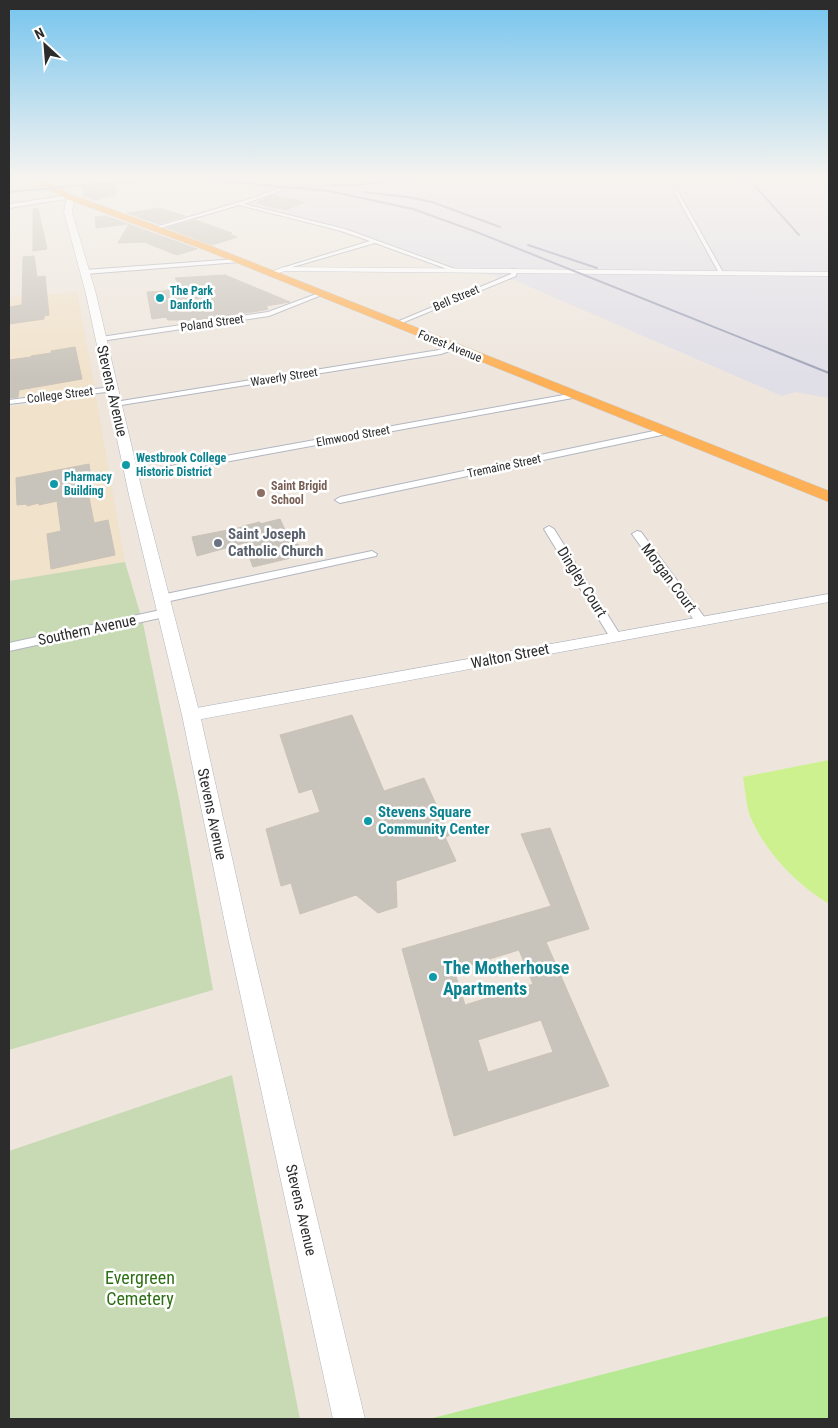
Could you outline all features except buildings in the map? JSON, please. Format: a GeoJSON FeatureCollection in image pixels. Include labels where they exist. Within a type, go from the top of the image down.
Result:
{"type":"FeatureCollection","features":[{"type":"Feature","properties":{"kind":"highway","name":"Forest Avenue"},"geometry":{"type":"LineString","coordinates":[[194,244],[829,496]]}},
{"type":"Feature","properties":{"kind":"main road","name":"Stevens Avenue"},"geometry":{"type":"LineString","coordinates":[[77,244],[163,606],[191,715],[238,938],[350,1419]]}},
{"type":"Feature","properties":{"kind":"street"},"geometry":{"type":"LineString","coordinates":[[269,274],[369,244]]}},
{"type":"Feature","properties":{"kind":"street","name":"Bell Street"},"geometry":{"type":"LineString","coordinates":[[379,244],[455,270]]}},
{"type":"Feature","properties":{"kind":"street"},"geometry":{"type":"LineString","coordinates":[[705,244],[722,273]]}},
{"type":"Feature","properties":{"kind":"street"},"geometry":{"type":"LineString","coordinates":[[85,272],[238,261]]}},
{"type":"Feature","properties":{"kind":"street"},"geometry":{"type":"LineString","coordinates":[[284,270],[514,270],[829,274]]}},
{"type":"Feature","properties":{"kind":"street","name":"Bell Street"},"geometry":{"type":"LineString","coordinates":[[395,324],[514,275],[514,270]]}},
{"type":"Feature","properties":{"kind":"street","name":"Poland Street"},"geometry":{"type":"LineString","coordinates":[[100,339],[269,314],[321,294]]}},
{"type":"Feature","properties":{"kind":"street","name":"Waverly Street"},"geometry":{"type":"LineString","coordinates":[[113,397],[441,352],[452,347]]}},
{"type":"Feature","properties":{"kind":"street","name":"Elmwood Street"},"geometry":{"type":"LineString","coordinates":[[132,476],[575,395]]}},
{"type":"Feature","properties":{"kind":"street","name":"College Street"},"geometry":{"type":"LineString","coordinates":[[9,402],[113,397]]}},
{"type":"Feature","properties":{"kind":"street","name":"Tremaine Street"},"geometry":{"type":"LineString","coordinates":[[340,500],[668,431]]}},
{"type":"Feature","properties":{"kind":"street","name":"Dingley Court"},"geometry":{"type":"LineString","coordinates":[[549,529],[615,636]]}},
{"type":"Feature","properties":{"kind":"street","name":"Morgan Court"},"geometry":{"type":"LineString","coordinates":[[637,534],[701,621]]}},
{"type":"Feature","properties":{"kind":"street","name":"Southern Avenue"},"geometry":{"type":"LineString","coordinates":[[9,647],[372,554]]}},
{"type":"Feature","properties":{"kind":"street","name":"Walton Street"},"geometry":{"type":"LineString","coordinates":[[191,715],[829,598]]}},
{"type":"Feature","properties":{"kind":"shaded area"},"geometry":{"type":"Polygon","coordinates":[[[389,244],[829,244],[829,398],[795,392],[782,396],[514,280],[458,268],[389,244]]]}},
{"type":"Feature","properties":{"kind":"shaded area"},"geometry":{"type":"Polygon","coordinates":[[[77,292],[95,388],[9,398],[9,298],[77,292]]]}},
{"type":"Feature","properties":{"kind":"shaded area"},"geometry":{"type":"Polygon","coordinates":[[[96,396],[125,562],[9,581],[9,407],[96,396]]]}},
{"type":"Feature","properties":{"kind":"green space"},"geometry":{"type":"Polygon","coordinates":[[[125,562],[143,623],[179,799],[213,990],[9,1050],[9,581],[125,562]]]}},
{"type":"Feature","properties":{"kind":"green space"},"geometry":{"type":"Polygon","coordinates":[[[829,760],[829,904],[793,877],[764,842],[750,816],[743,777],[829,760]]]}},
{"type":"Feature","properties":{"kind":"green space","name":"Evergreen Cemetery"},"geometry":{"type":"Polygon","coordinates":[[[232,1075],[300,1419],[9,1419],[9,1151],[232,1075]]]}},
{"type":"Feature","properties":{"kind":"green space"},"geometry":{"type":"Polygon","coordinates":[[[829,1316],[829,1419],[429,1419],[829,1316]]]}},
{"type":"Feature","properties":{"kind":"railway"},"geometry":{"type":"LineString","coordinates":[[506,244],[829,373]]}},
{"type":"Feature","properties":{"kind":"railway"},"geometry":{"type":"LineString","coordinates":[[528,245],[597,268]]}},
{"type":"Feature","properties":{"kind":"place","name":"The Park Danforth"},"geometry":{"type":"Point","coordinates":[160,298]}},
{"type":"Feature","properties":{"kind":"place","name":"Westbrook College Historic District"},"geometry":{"type":"Point","coordinates":[126,465]}},
{"type":"Feature","properties":{"kind":"place","name":"Pharmacy Building"},"geometry":{"type":"Point","coordinates":[54,484]}},
{"type":"Feature","properties":{"kind":"place","name":"Saint Brigid School"},"geometry":{"type":"Point","coordinates":[261,493]}},
{"type":"Feature","properties":{"kind":"place","name":"Saint Joseph Catholic Church"},"geometry":{"type":"Point","coordinates":[218,543]}},
{"type":"Feature","properties":{"kind":"place","name":"Stevens Square Community Center"},"geometry":{"type":"Point","coordinates":[368,821]}},
{"type":"Feature","properties":{"kind":"place","name":"The Motherhouse Apartments"},"geometry":{"type":"Point","coordinates":[433,977]}}]}
